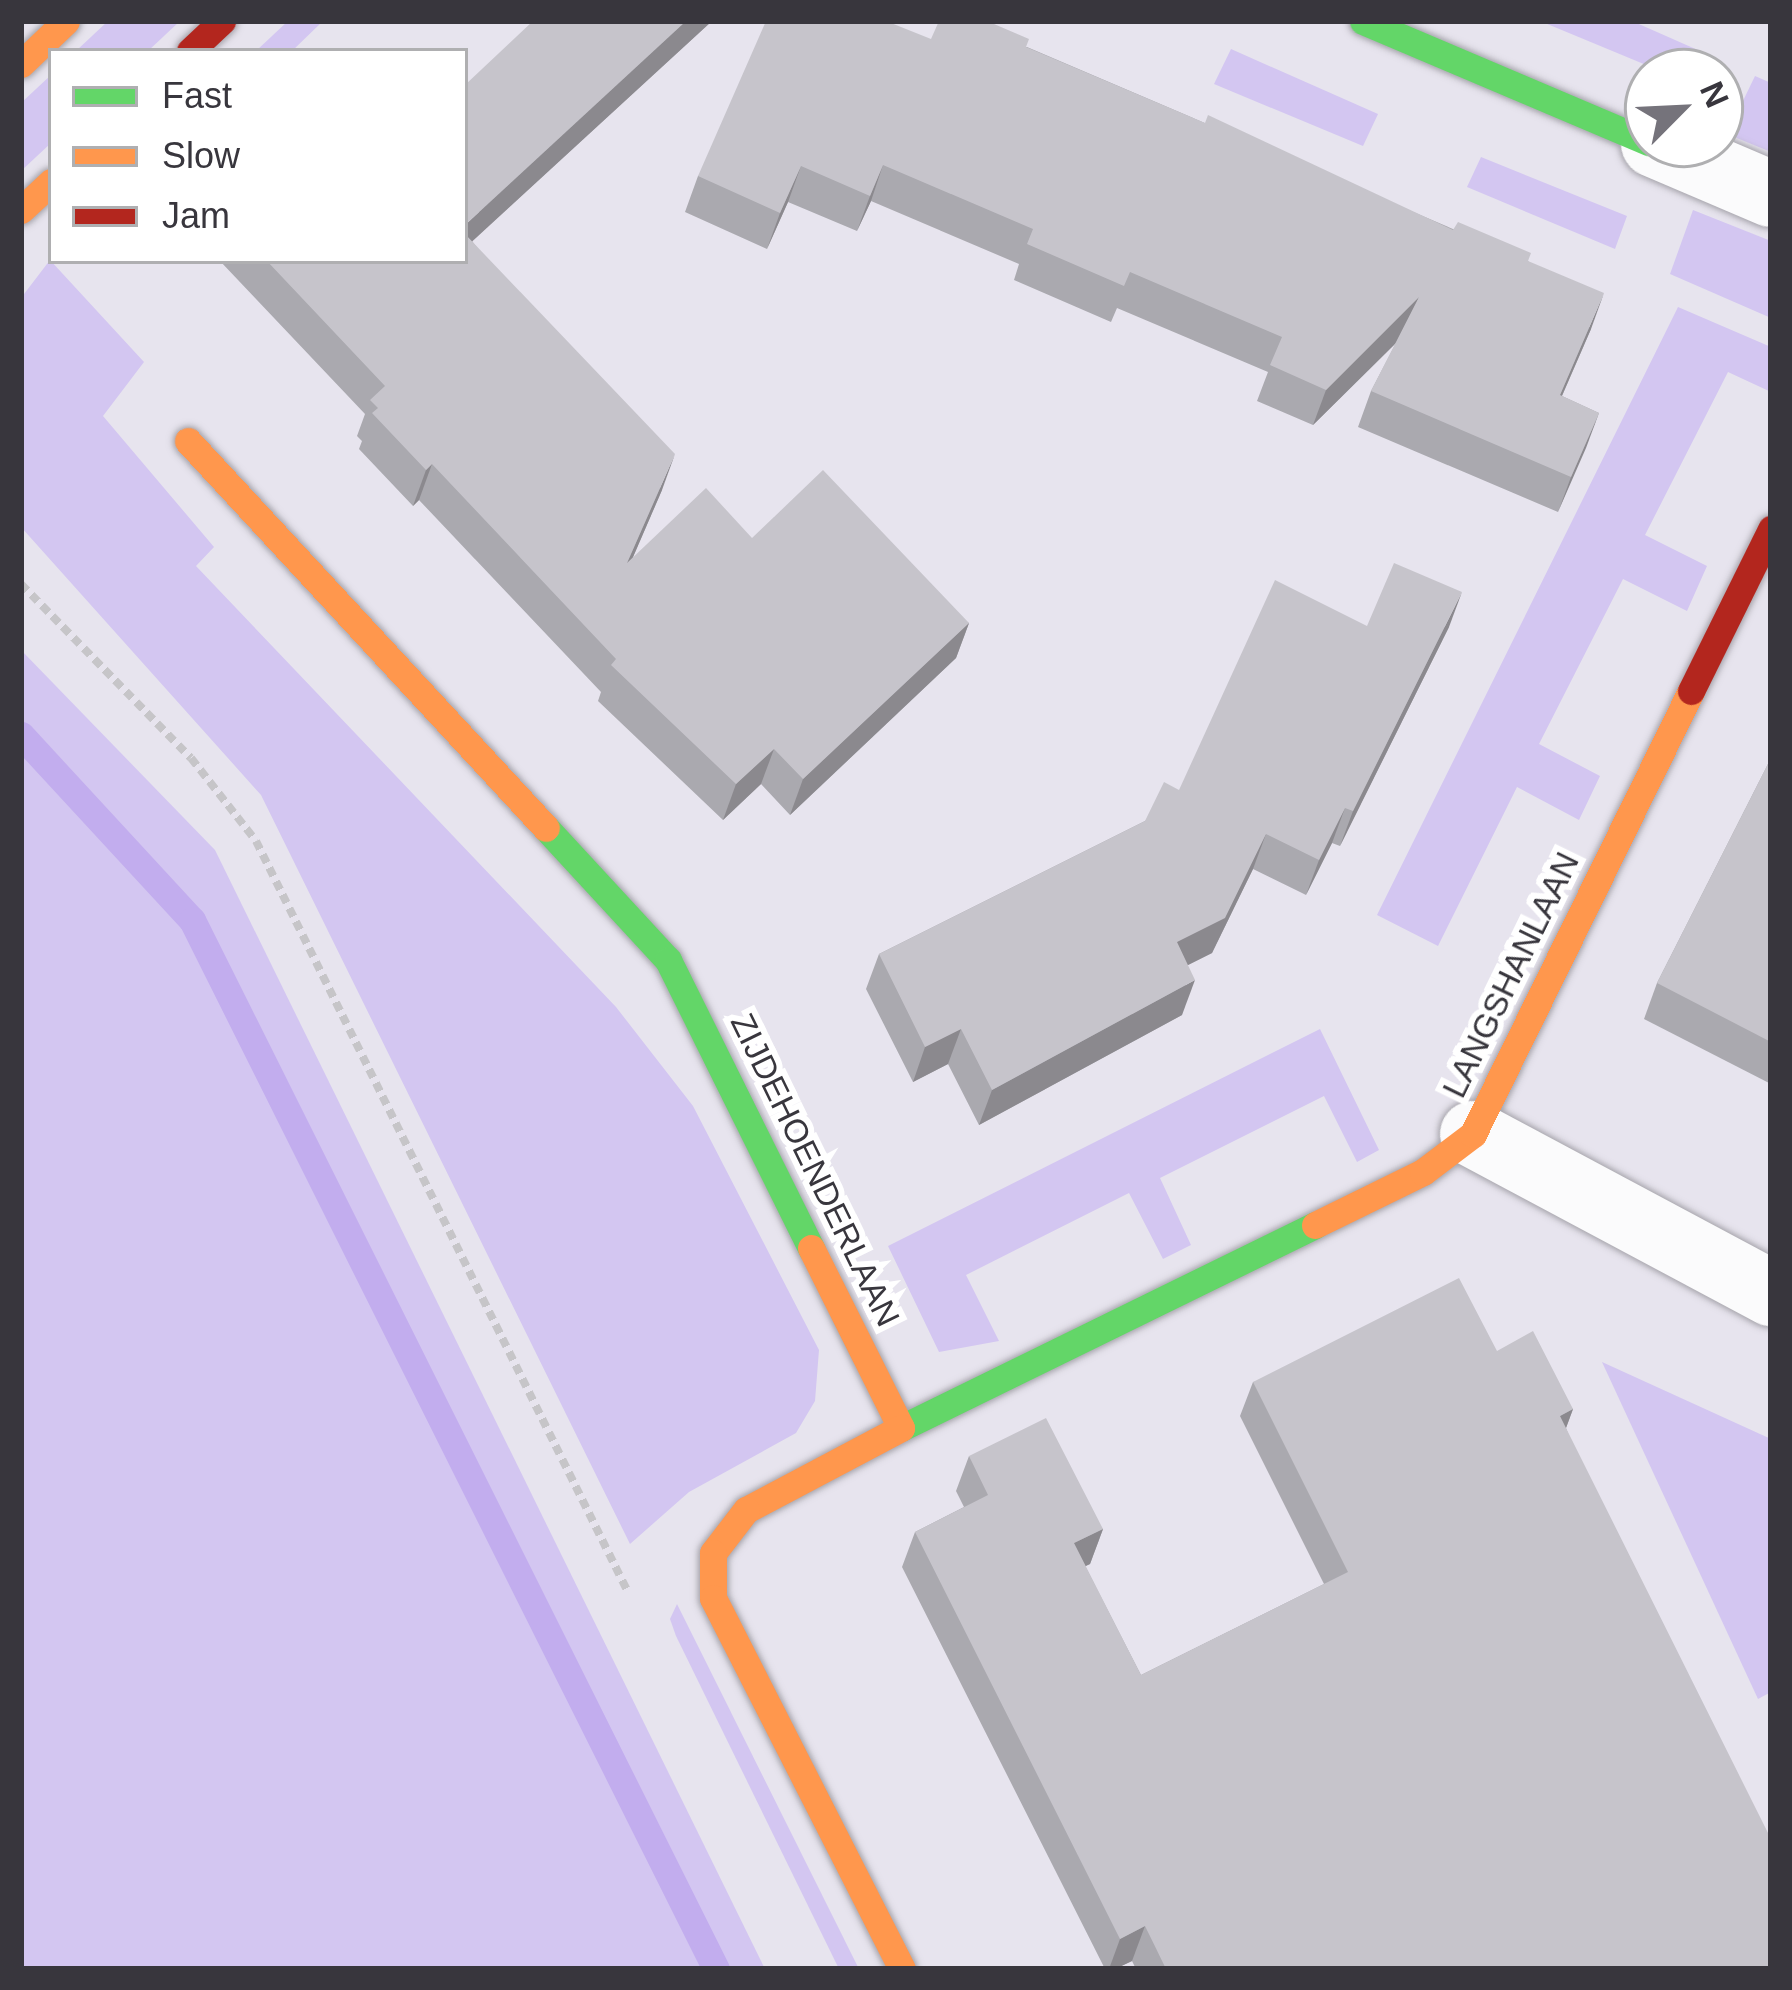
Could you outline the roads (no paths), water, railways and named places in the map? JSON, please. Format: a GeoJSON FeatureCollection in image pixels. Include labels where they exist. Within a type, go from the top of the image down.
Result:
{"type":"FeatureCollection","features":[{"type":"Feature","properties":{"kind":"street"},"geometry":{"type":"LineString","coordinates":[[21,64],[67,21]]}},
{"type":"Feature","properties":{"kind":"street"},"geometry":{"type":"LineString","coordinates":[[193,48],[222,21]]}},
{"type":"Feature","properties":{"kind":"street"},"geometry":{"type":"LineString","coordinates":[[1363,21],[1624,132]]}},
{"type":"Feature","properties":{"kind":"street"},"geometry":{"type":"LineString","coordinates":[[1710,168],[1771,194]]}},
{"type":"Feature","properties":{"kind":"street"},"geometry":{"type":"LineString","coordinates":[[21,210],[48,185]]}},
{"type":"Feature","properties":{"kind":"street","name":"ZIJDEHOENDERLAAN"},"geometry":{"type":"LineString","coordinates":[[188,442],[668,960],[902,1428]]}},
{"type":"Feature","properties":{"kind":"street","name":"LANGSHANLAAN"},"geometry":{"type":"LineString","coordinates":[[902,1428],[1423,1172],[1473,1134],[1771,529]]}},
{"type":"Feature","properties":{"kind":"street"},"geometry":{"type":"LineString","coordinates":[[1473,1134],[1771,1293]]}},
{"type":"Feature","properties":{"kind":"street"},"geometry":{"type":"LineString","coordinates":[[902,1428],[746,1510],[713,1553],[713,1598],[902,1969]]}},
{"type":"Feature","properties":{"kind":"waterway"},"geometry":{"type":"LineString","coordinates":[[21,735],[192,920],[716,1969]]}}]}
